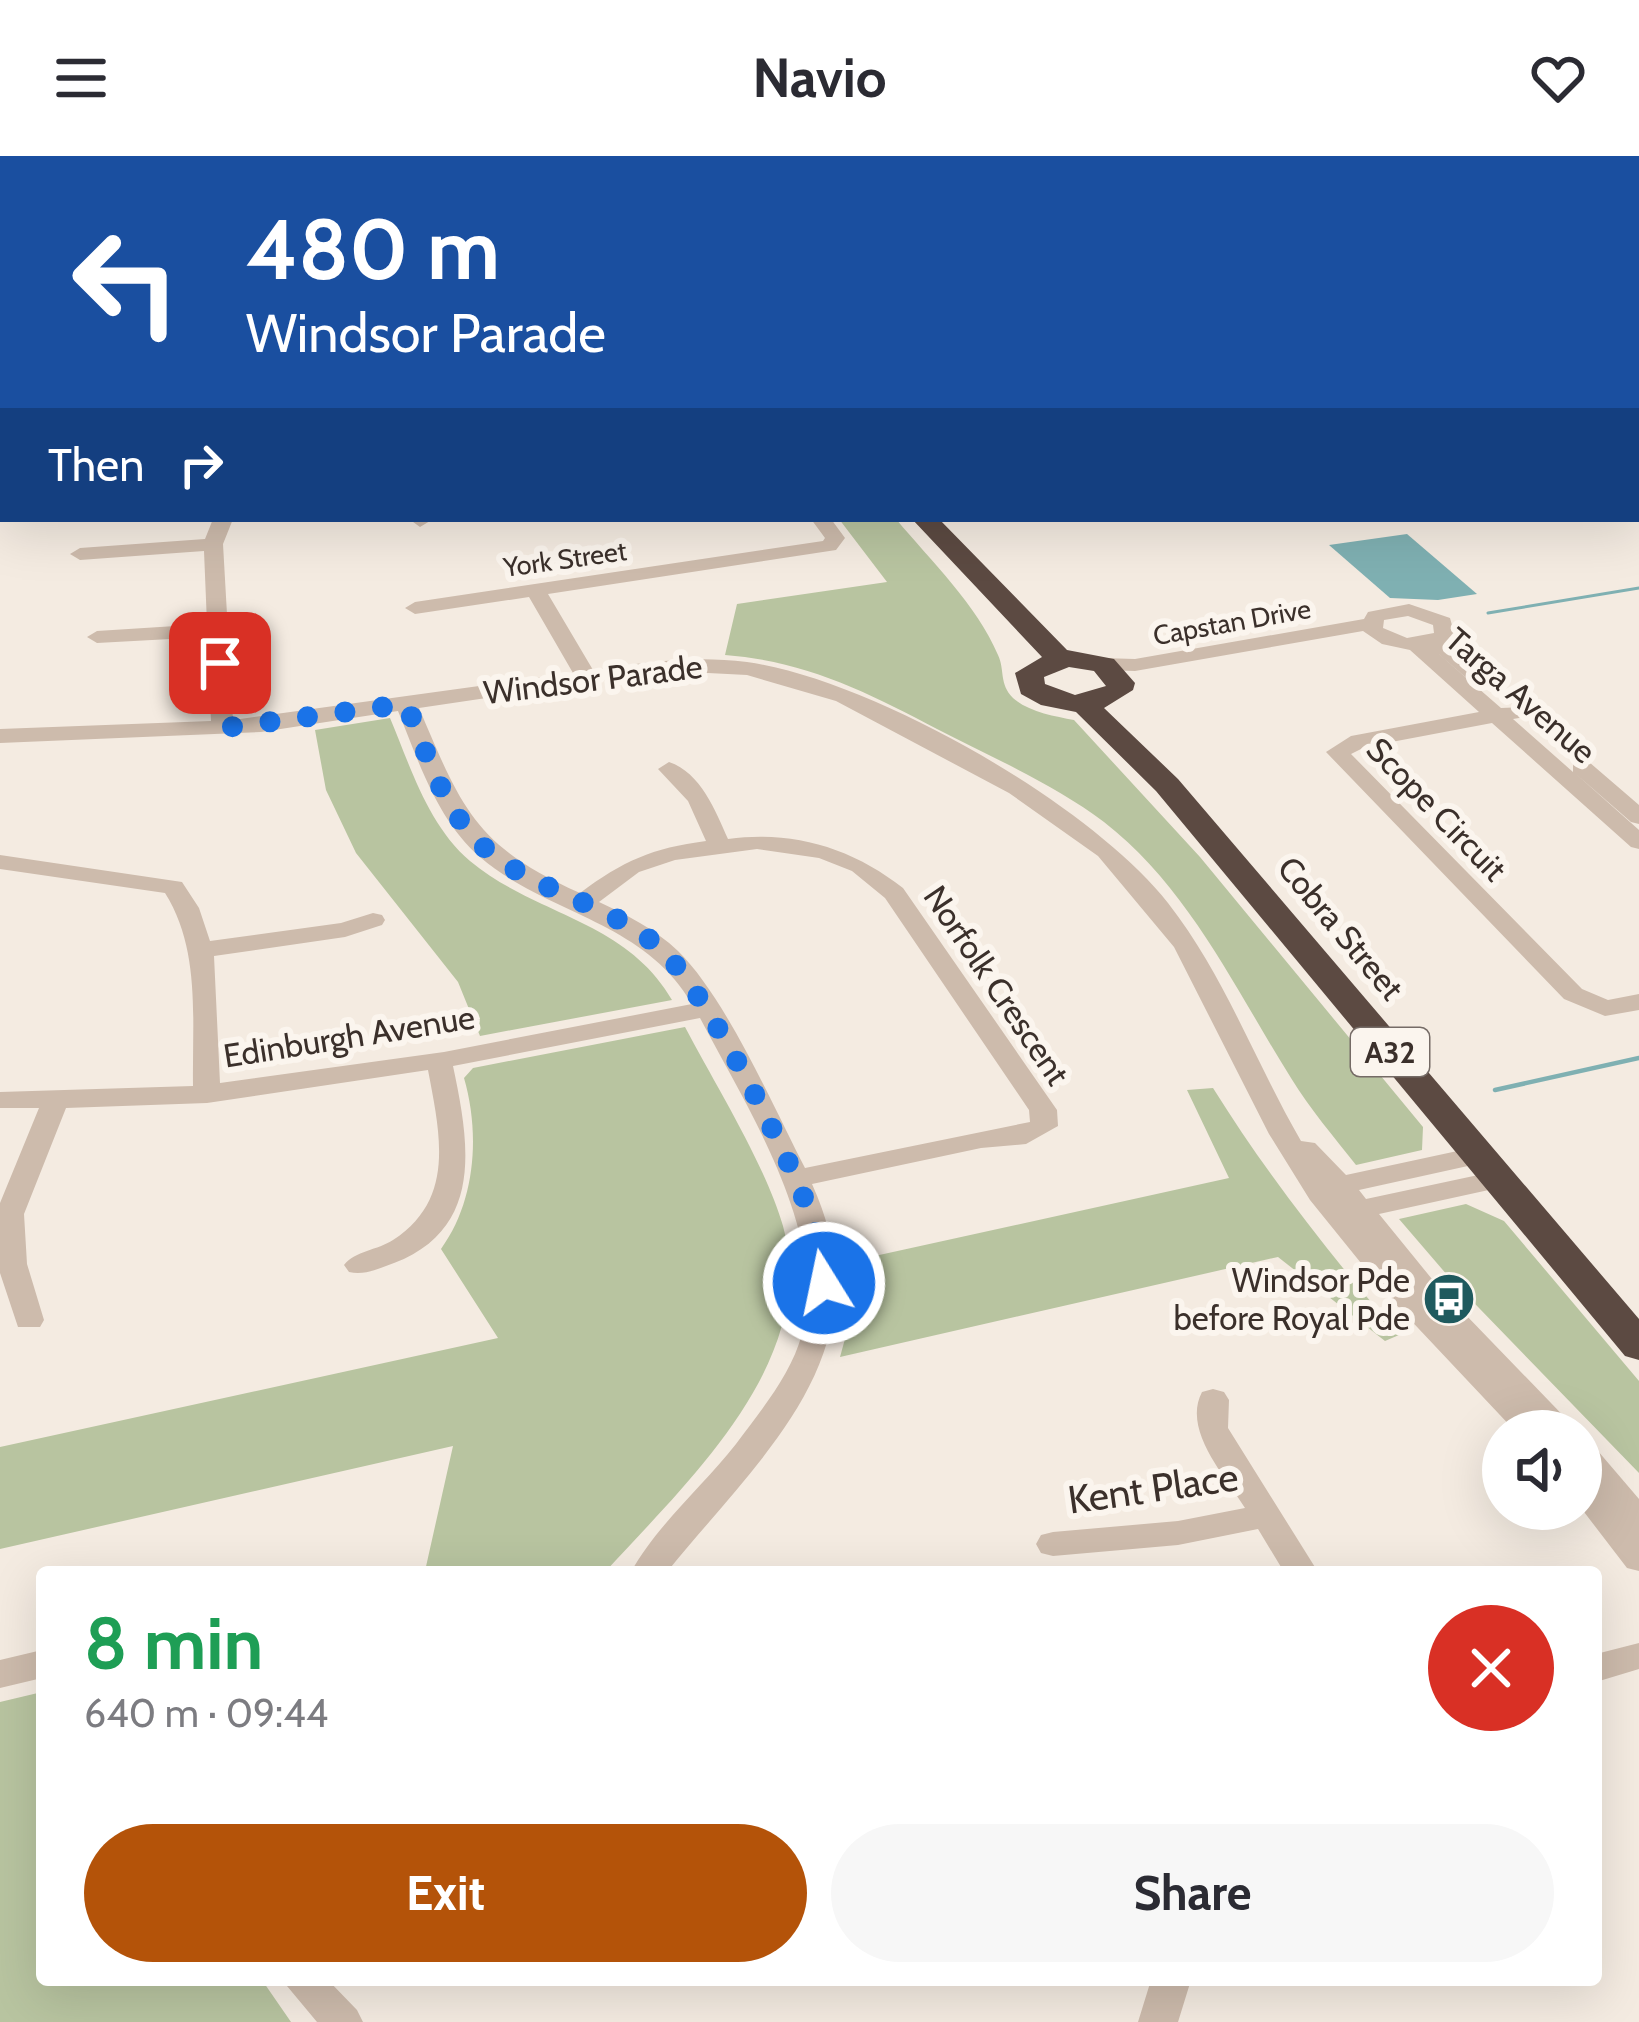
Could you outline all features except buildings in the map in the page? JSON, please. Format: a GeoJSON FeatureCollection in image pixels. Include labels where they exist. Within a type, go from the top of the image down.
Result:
{"type":"FeatureCollection","features":[{"type":"Feature","properties":{"kind":"highway","name":"A32"},"geometry":{"type":"LineString","coordinates":[[928,522],[1048,662],[1029,673],[1030,688],[1052,700],[1104,686]]}},
{"type":"Feature","properties":{"kind":"highway"},"geometry":{"type":"LineString","coordinates":[[1048,662],[1104,686]]}},
{"type":"Feature","properties":{"kind":"highway","name":"Cobra Street"},"geometry":{"type":"LineString","coordinates":[[1104,686],[1167,785],[1639,1346]]}},
{"type":"Feature","properties":{"kind":"highway","name":"Cobra Street"},"geometry":{"type":"LineString","coordinates":[[1486,1168],[1562,1234],[1639,1325]]}},
{"type":"Feature","properties":{"kind":"street"},"geometry":{"type":"LineString","coordinates":[[222,522],[213,544],[222,728]]}},
{"type":"Feature","properties":{"kind":"street","name":"York Street"},"geometry":{"type":"LineString","coordinates":[[415,608],[829,546],[835,538],[823,522]]}},
{"type":"Feature","properties":{"kind":"street"},"geometry":{"type":"LineString","coordinates":[[80,554],[213,544]]}},
{"type":"Feature","properties":{"kind":"street"},"geometry":{"type":"LineString","coordinates":[[536,591],[585,676]]}},
{"type":"Feature","properties":{"kind":"street","name":"Capstan Drive"},"geometry":{"type":"LineString","coordinates":[[1104,686],[1378,632],[1381,612],[1420,611],[1443,622],[1447,632],[1439,640]]}},
{"type":"Feature","properties":{"kind":"street"},"geometry":{"type":"LineString","coordinates":[[97,637],[219,630]]}},
{"type":"Feature","properties":{"kind":"street"},"geometry":{"type":"LineString","coordinates":[[1378,632],[1414,644],[1439,640]]}},
{"type":"Feature","properties":{"kind":"street","name":"Targa Avenue"},"geometry":{"type":"LineString","coordinates":[[1439,640],[1506,714],[1639,842]]}},
{"type":"Feature","properties":{"kind":"street","name":"Targa Avenue"},"geometry":{"type":"LineString","coordinates":[[1414,644],[1639,817]]}},
{"type":"Feature","properties":{"kind":"street","name":"Windsor Parade"},"geometry":{"type":"LineString","coordinates":[[0,736],[222,728],[585,676],[708,664],[780,672],[813,682],[1059,811],[1104,846],[1172,927],[1207,980],[1276,1120],[1410,1306],[1513,1410]]}},
{"type":"Feature","properties":{"kind":"street"},"geometry":{"type":"LineString","coordinates":[[406,704],[448,800],[488,852],[659,947],[687,976],[796,1179],[815,1230],[824,1283],[817,1340],[791,1390],[653,1566]]}},
{"type":"Feature","properties":{"kind":"street","name":"Scope Circuit"},"geometry":{"type":"LineString","coordinates":[[1506,714],[1348,743],[1337,752],[1573,994],[1605,1008],[1639,1002]]}},
{"type":"Feature","properties":{"kind":"street"},"geometry":{"type":"LineString","coordinates":[[669,769],[698,798],[718,844]]}},
{"type":"Feature","properties":{"kind":"street","name":"Norfolk Crescent"},"geometry":{"type":"LineString","coordinates":[[583,902],[631,867],[718,844],[757,842],[824,853],[860,866],[894,892],[1043,1110],[1044,1126],[1026,1135],[981,1139],[796,1179]]}},
{"type":"Feature","properties":{"kind":"street"},"geometry":{"type":"LineString","coordinates":[[0,862],[173,887],[190,907],[200,950],[207,1095]]}},
{"type":"Feature","properties":{"kind":"street"},"geometry":{"type":"LineString","coordinates":[[200,950],[344,930],[373,920]]}},
{"type":"Feature","properties":{"kind":"street","name":"Edinburgh Avenue"},"geometry":{"type":"LineString","coordinates":[[0,1100],[207,1095],[439,1060],[706,1009]]}},
{"type":"Feature","properties":{"kind":"street"},"geometry":{"type":"LineString","coordinates":[[359,1265],[397,1255],[426,1237],[442,1209],[453,1151],[439,1060]]}},
{"type":"Feature","properties":{"kind":"street"},"geometry":{"type":"LineString","coordinates":[[28,1320],[12,1264],[10,1214],[55,1102]]}},
{"type":"Feature","properties":{"kind":"street"},"geometry":{"type":"LineString","coordinates":[[1338,1200],[1486,1168]]}},
{"type":"Feature","properties":{"kind":"street","name":"Windsor Parade"},"geometry":{"type":"LineString","coordinates":[[1338,1200],[1541,1410]]}},
{"type":"Feature","properties":{"kind":"street","name":"Kent Place"},"geometry":{"type":"LineString","coordinates":[[1214,1400],[1212,1428],[1296,1566]]}},
{"type":"Feature","properties":{"kind":"street"},"geometry":{"type":"LineString","coordinates":[[1602,1477],[1639,1521]]}},
{"type":"Feature","properties":{"kind":"street"},"geometry":{"type":"LineString","coordinates":[[1602,1512],[1639,1559]]}},
{"type":"Feature","properties":{"kind":"street","name":"Kent Place"},"geometry":{"type":"LineString","coordinates":[[1053,1544],[1178,1533],[1264,1516]]}},
{"type":"Feature","properties":{"kind":"street"},"geometry":{"type":"LineString","coordinates":[[1602,1666],[1639,1656]]}},
{"type":"Feature","properties":{"kind":"street"},"geometry":{"type":"LineString","coordinates":[[0,1674],[36,1665]]}},
{"type":"Feature","properties":{"kind":"street"},"geometry":{"type":"LineString","coordinates":[[308,1986],[343,2022]]}},
{"type":"Feature","properties":{"kind":"street"},"geometry":{"type":"LineString","coordinates":[[1158,2022],[1169,1986]]}},
{"type":"Feature","properties":{"kind":"green space"},"geometry":{"type":"Polygon","coordinates":[[[841,522],[899,522],[978,619],[998,655],[1013,698],[1034,710],[1074,720],[1200,857],[1423,1127],[1422,1150],[1356,1165],[1298,1089],[1186,909],[1134,848],[1085,808],[860,691],[809,671],[725,655],[737,604],[887,582],[841,522]]]}},
{"type":"Feature","properties":{"kind":"green space"},"geometry":{"type":"Polygon","coordinates":[[[390,718],[422,795],[455,847],[496,879],[630,952],[672,1000],[480,1036],[458,982],[356,853],[326,790],[315,730],[390,718]]]}},
{"type":"Feature","properties":{"kind":"green space"},"geometry":{"type":"Polygon","coordinates":[[[685,1027],[752,1151],[783,1226],[789,1276],[782,1324],[765,1371],[707,1459],[611,1566],[426,1566],[453,1446],[0,1549],[0,1447],[498,1338],[441,1249],[462,1210],[472,1166],[472,1121],[464,1078],[473,1068],[685,1027]]]}},
{"type":"Feature","properties":{"kind":"green space"},"geometry":{"type":"Polygon","coordinates":[[[1213,1088],[1301,1215],[1399,1335],[1385,1341],[1278,1257],[840,1357],[848,1328],[852,1261],[1229,1178],[1187,1090],[1213,1088]]]}},
{"type":"Feature","properties":{"kind":"green space"},"geometry":{"type":"Polygon","coordinates":[[[1466,1204],[1504,1221],[1639,1381],[1639,1473],[1602,1435],[1602,1410],[1578,1410],[1399,1219],[1466,1204]]]}},
{"type":"Feature","properties":{"kind":"green space"},"geometry":{"type":"Polygon","coordinates":[[[36,1693],[36,1986],[266,1986],[291,2022],[0,2022],[0,1702],[36,1693]]]}},
{"type":"Feature","properties":{"kind":"water"},"geometry":{"type":"Polygon","coordinates":[[[1407,534],[1477,594],[1438,600],[1390,598],[1329,545],[1407,534]]]}},
{"type":"Feature","properties":{"kind":"waterway"},"geometry":{"type":"LineString","coordinates":[[1488,613],[1639,588]]}},
{"type":"Feature","properties":{"kind":"waterway"},"geometry":{"type":"LineString","coordinates":[[1495,1090],[1639,1058]]}},
{"type":"Feature","properties":{"kind":"place","name":"Windsor Pde before Royal Pde"},"geometry":{"type":"Point","coordinates":[1449,1299]}},
{"type":"Feature","properties":{"kind":"route"},"geometry":{"type":"LineString","coordinates":[[220,663],[222,728],[406,704],[448,800],[488,852],[627,924],[659,947],[687,976],[796,1179],[815,1230],[824,1283]]}}]}
